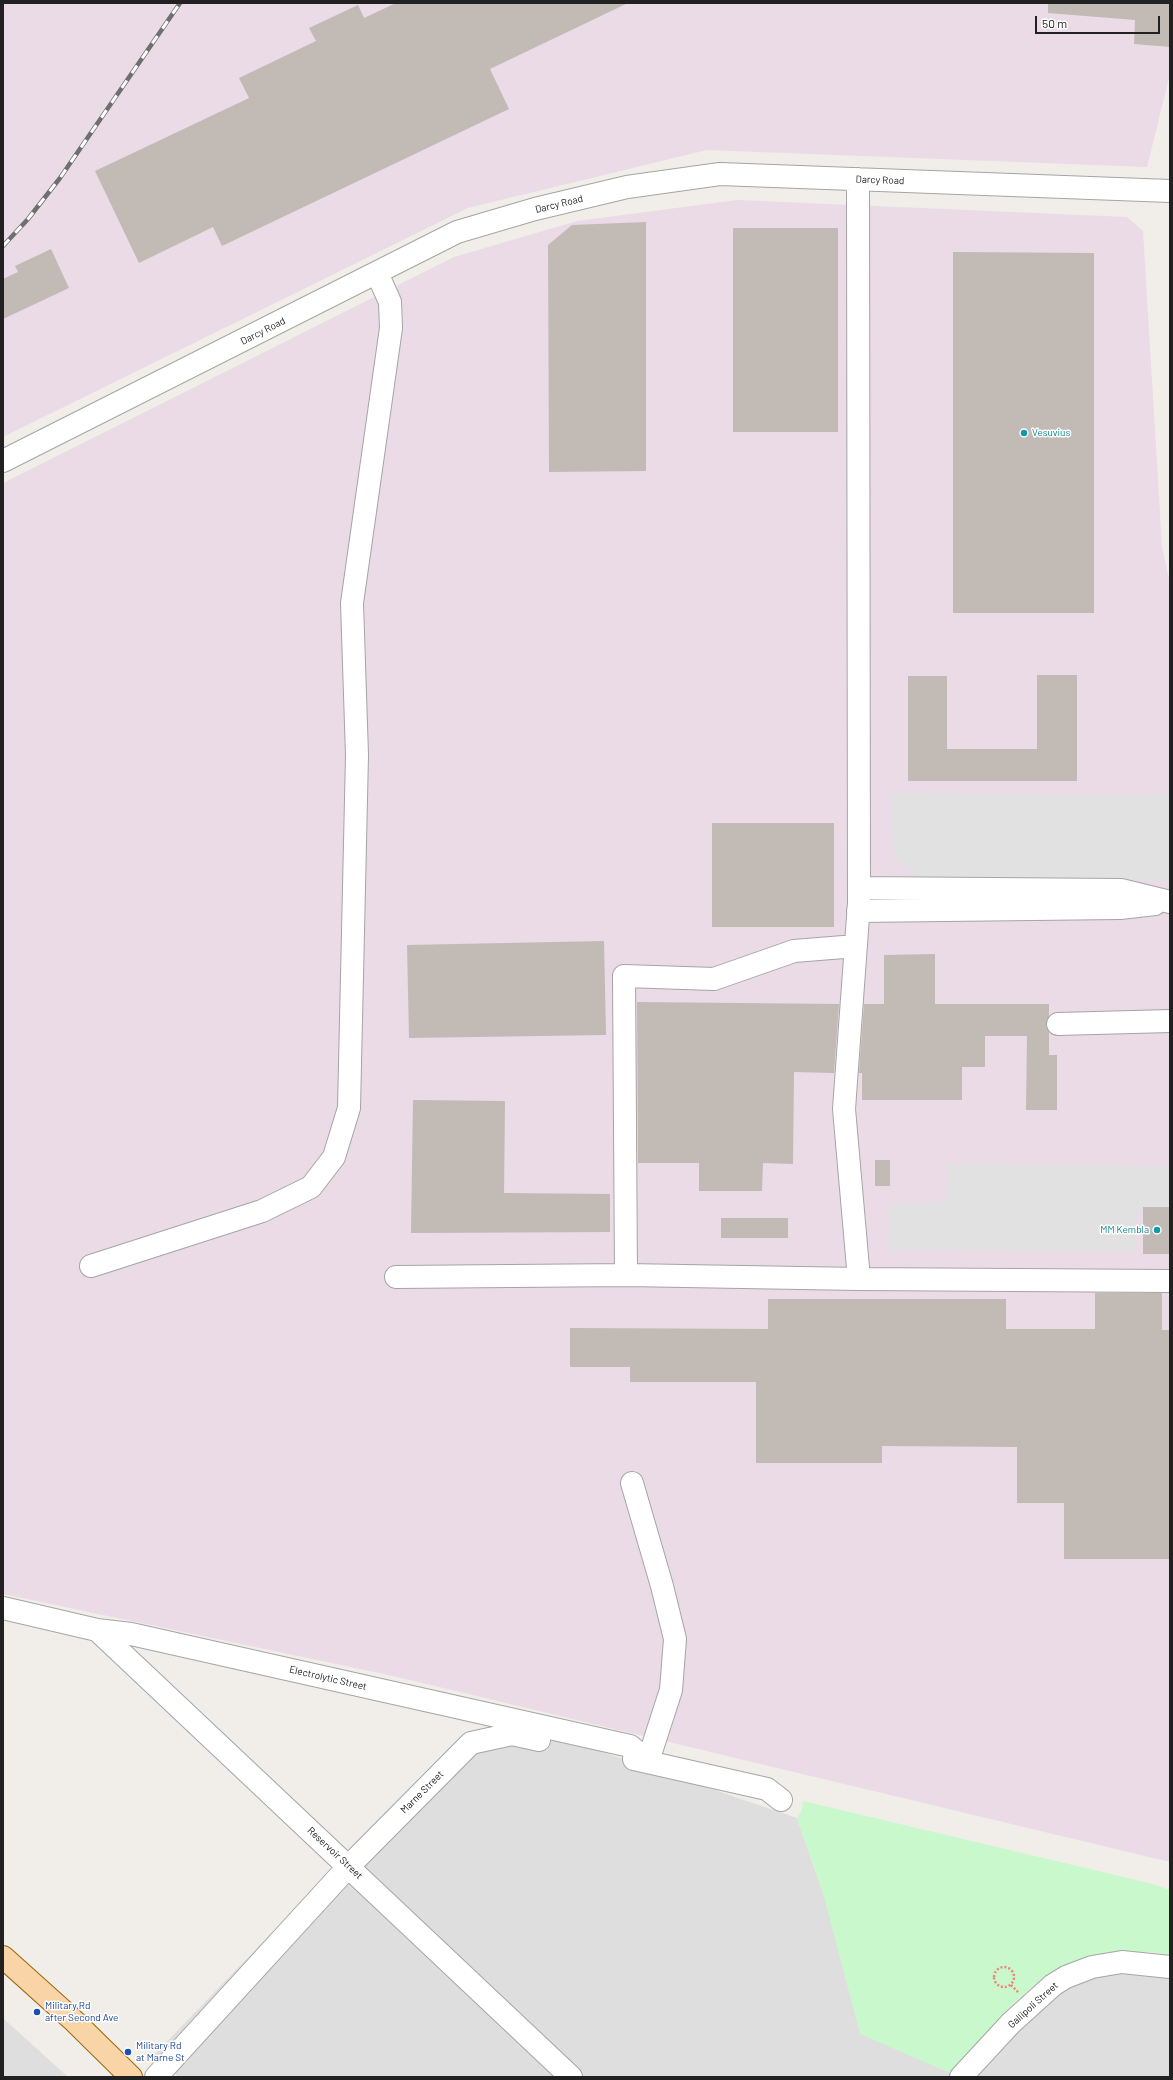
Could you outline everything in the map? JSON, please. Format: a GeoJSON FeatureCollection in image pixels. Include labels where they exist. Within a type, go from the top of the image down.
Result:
{"type":"FeatureCollection","features":[{"type":"Feature","properties":{"kind":"main road"},"geometry":{"type":"LineString","coordinates":[[5,1962],[131,2077]]}},
{"type":"Feature","properties":{"kind":"street","name":"Darcy Road"},"geometry":{"type":"LineString","coordinates":[[3,462],[457,232],[535,210],[627,187],[720,174],[1170,190]]}},
{"type":"Feature","properties":{"kind":"street"},"geometry":{"type":"LineString","coordinates":[[858,179],[859,888],[844,1109],[859,1279]]}},
{"type":"Feature","properties":{"kind":"street"},"geometry":{"type":"LineString","coordinates":[[91,1266],[262,1211],[311,1187],[334,1157],[349,1108],[357,755],[352,603],[391,328],[390,302],[377,273]]}},
{"type":"Feature","properties":{"kind":"street"},"geometry":{"type":"LineString","coordinates":[[859,888],[1121,890],[1170,902]]}},
{"type":"Feature","properties":{"kind":"street"},"geometry":{"type":"LineString","coordinates":[[858,911],[1120,908],[1170,902]]}},
{"type":"Feature","properties":{"kind":"street"},"geometry":{"type":"LineString","coordinates":[[626,1275],[624,976],[714,979],[794,950],[856,946]]}},
{"type":"Feature","properties":{"kind":"street"},"geometry":{"type":"LineString","coordinates":[[1058,1024],[1170,1021]]}},
{"type":"Feature","properties":{"kind":"street"},"geometry":{"type":"LineString","coordinates":[[396,1277],[626,1275],[859,1279],[1170,1281]]}},
{"type":"Feature","properties":{"kind":"street"},"geometry":{"type":"LineString","coordinates":[[632,1482],[662,1586],[674,1638],[671,1690],[648,1762]]}},
{"type":"Feature","properties":{"kind":"street","name":"Electrolytic Street"},"geometry":{"type":"LineString","coordinates":[[3,1608],[97,1630],[130,1634],[630,1746],[648,1762]]}},
{"type":"Feature","properties":{"kind":"street","name":"Reservoir Street"},"geometry":{"type":"LineString","coordinates":[[97,1630],[571,2077]]}},
{"type":"Feature","properties":{"kind":"street","name":"Marne Street"},"geometry":{"type":"LineString","coordinates":[[156,2077],[349,1866],[471,1743],[512,1734],[648,1762],[767,1789],[781,1800]]}},
{"type":"Feature","properties":{"kind":"street","name":"Gallipoli Street"},"geometry":{"type":"LineString","coordinates":[[961,2077],[1011,2023],[1053,1985],[1066,1977],[1092,1967],[1122,1962],[1170,1967]]}},
{"type":"Feature","properties":{"kind":"path"},"geometry":{"type":"LineString","coordinates":[[1002,1968],[1008,1968],[1014,1976],[1013,1982],[1005,1987],[999,1986],[995,1981],[995,1974],[1002,1968]]}},
{"type":"Feature","properties":{"kind":"shaded area"},"geometry":{"type":"Polygon","coordinates":[[[3,3],[1170,3],[1170,74],[1147,167],[707,150],[468,208],[3,437],[3,3]]]}},
{"type":"Feature","properties":{"kind":"shaded area"},"geometry":{"type":"Polygon","coordinates":[[[737,200],[1127,217],[1143,231],[1162,547],[1170,583],[1170,1862],[393,1676],[3,1594],[3,483],[454,257],[577,221],[737,200]]]}},
{"type":"Feature","properties":{"kind":"shaded area"},"geometry":{"type":"Polygon","coordinates":[[[891,793],[1170,794],[1170,881],[923,879],[893,858],[891,793]]]}},
{"type":"Feature","properties":{"kind":"shaded area"},"geometry":{"type":"Polygon","coordinates":[[[947,1164],[1170,1166],[1170,1207],[1143,1207],[1136,1216],[1135,1251],[888,1250],[889,1204],[946,1202],[947,1164]]]}},
{"type":"Feature","properties":{"kind":"shaded area"},"geometry":{"type":"Polygon","coordinates":[[[523,1725],[797,1818],[823,1893],[950,2073],[1083,1959],[1170,1962],[1170,2077],[178,2077],[154,2055],[460,1737],[523,1725]]]}},
{"type":"Feature","properties":{"kind":"shaded area"},"geometry":{"type":"Polygon","coordinates":[[[3,2018],[68,2077],[3,2077],[3,2018]]]}},
{"type":"Feature","properties":{"kind":"green space"},"geometry":{"type":"Polygon","coordinates":[[[803,1801],[1153,1884],[1170,1890],[1170,1955],[1151,1952],[1123,1952],[1062,1969],[1032,1987],[1011,2006],[950,2073],[860,2034],[823,1893],[797,1818],[801,1812],[803,1801]]]}},
{"type":"Feature","properties":{"kind":"building"},"geometry":{"type":"Polygon","coordinates":[[[396,3],[628,3],[490,69],[509,109],[222,246],[213,227],[139,263],[95,171],[249,98],[239,78],[316,41],[309,28],[358,5],[364,18],[396,3]]]}},
{"type":"Feature","properties":{"kind":"building"},"geometry":{"type":"Polygon","coordinates":[[[1048,3],[1170,3],[1170,47],[1134,44],[1135,20],[1048,13],[1048,3]]]}},
{"type":"Feature","properties":{"kind":"building"},"geometry":{"type":"Polygon","coordinates":[[[646,222],[646,471],[549,472],[548,245],[572,225],[646,222]]]}},
{"type":"Feature","properties":{"kind":"building"},"geometry":{"type":"Polygon","coordinates":[[[733,228],[838,228],[838,432],[733,432],[733,228]]]}},
{"type":"Feature","properties":{"kind":"building"},"geometry":{"type":"Polygon","coordinates":[[[51,249],[69,288],[3,319],[3,279],[18,272],[15,266],[51,249]]]}},
{"type":"Feature","properties":{"kind":"building","name":"Vesuvius"},"geometry":{"type":"Polygon","coordinates":[[[953,252],[1094,253],[1094,613],[953,613],[953,252]]]}},
{"type":"Feature","properties":{"kind":"building"},"geometry":{"type":"Polygon","coordinates":[[[1037,675],[1077,675],[1077,781],[908,781],[908,676],[947,676],[947,749],[1037,749],[1037,675]]]}},
{"type":"Feature","properties":{"kind":"building"},"geometry":{"type":"Polygon","coordinates":[[[712,823],[834,823],[834,927],[712,927],[712,823]]]}},
{"type":"Feature","properties":{"kind":"building"},"geometry":{"type":"Polygon","coordinates":[[[604,941],[606,1035],[409,1038],[407,945],[604,941]]]}},
{"type":"Feature","properties":{"kind":"building"},"geometry":{"type":"Polygon","coordinates":[[[935,954],[935,1004],[1049,1004],[1049,1016],[1046,1025],[1049,1032],[1049,1055],[1057,1055],[1057,1110],[1026,1110],[1027,1036],[985,1036],[985,1067],[962,1067],[962,1100],[862,1100],[862,1073],[859,1073],[864,1004],[884,1004],[884,955],[935,954]]]}},
{"type":"Feature","properties":{"kind":"building"},"geometry":{"type":"Polygon","coordinates":[[[637,1002],[839,1004],[834,1073],[794,1072],[793,1164],[763,1163],[762,1191],[699,1191],[699,1163],[638,1163],[637,1002]]]}},
{"type":"Feature","properties":{"kind":"building"},"geometry":{"type":"Polygon","coordinates":[[[413,1100],[505,1101],[504,1193],[610,1194],[610,1232],[411,1233],[413,1100]]]}},
{"type":"Feature","properties":{"kind":"building"},"geometry":{"type":"Polygon","coordinates":[[[875,1160],[890,1160],[890,1186],[875,1186],[875,1160]]]}},
{"type":"Feature","properties":{"kind":"building","name":"MM Kembla"},"geometry":{"type":"Polygon","coordinates":[[[1143,1207],[1170,1207],[1170,1254],[1143,1254],[1143,1207]]]}},
{"type":"Feature","properties":{"kind":"building"},"geometry":{"type":"Polygon","coordinates":[[[721,1218],[788,1218],[788,1238],[721,1238],[721,1218]]]}},
{"type":"Feature","properties":{"kind":"building"},"geometry":{"type":"Polygon","coordinates":[[[1095,1293],[1162,1293],[1162,1330],[1170,1330],[1170,1559],[1064,1559],[1064,1503],[1017,1503],[1017,1447],[882,1446],[882,1463],[756,1463],[756,1382],[630,1382],[630,1367],[570,1367],[570,1328],[768,1329],[768,1299],[1006,1299],[1006,1329],[1095,1329],[1095,1293]]]}},
{"type":"Feature","properties":{"kind":"railway"},"geometry":{"type":"LineString","coordinates":[[3,246],[28,219],[60,178],[180,3]]}},
{"type":"Feature","properties":{"kind":"place","name":"Vesuvius"},"geometry":{"type":"Point","coordinates":[1024,433]}},
{"type":"Feature","properties":{"kind":"place","name":"MM Kembla"},"geometry":{"type":"Point","coordinates":[1157,1230]}},
{"type":"Feature","properties":{"kind":"place","name":"Military Rd after Second Ave"},"geometry":{"type":"Point","coordinates":[37,2012]}},
{"type":"Feature","properties":{"kind":"place","name":"Military Rd at Marne St"},"geometry":{"type":"Point","coordinates":[128,2052]}}]}
